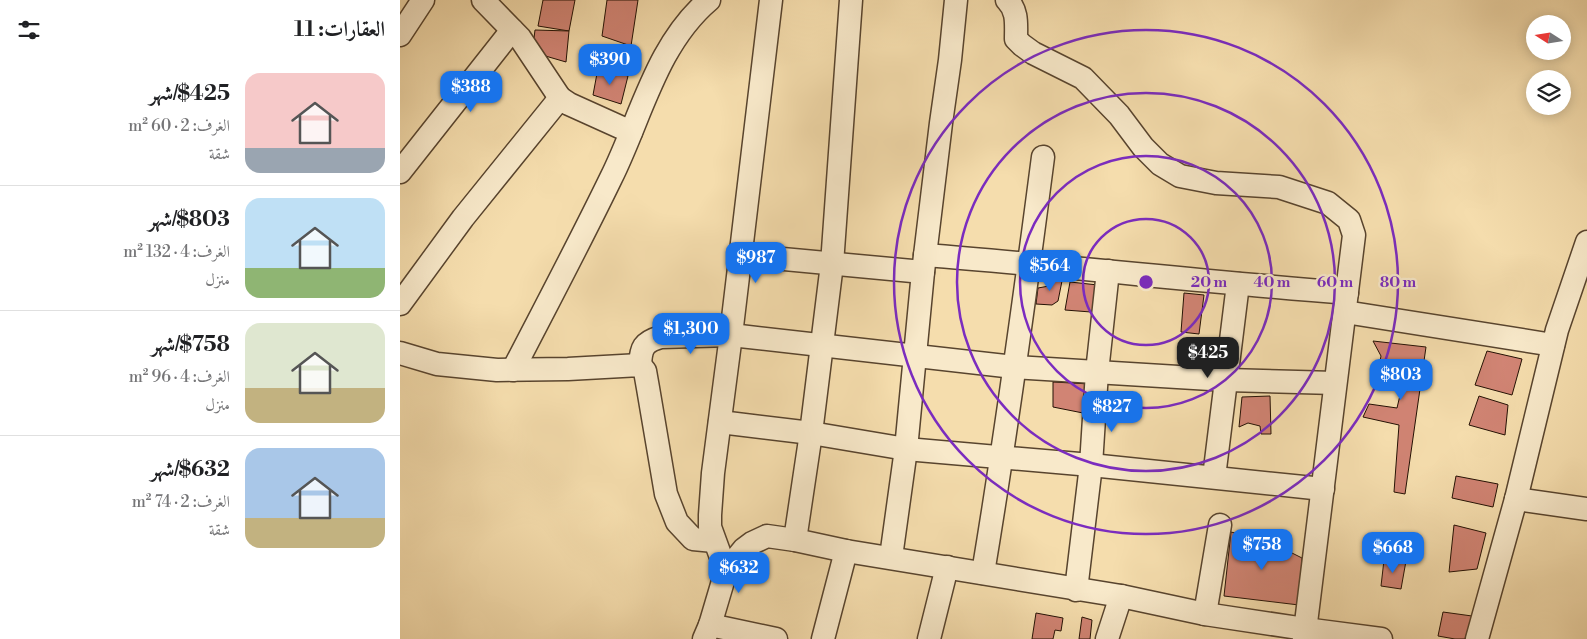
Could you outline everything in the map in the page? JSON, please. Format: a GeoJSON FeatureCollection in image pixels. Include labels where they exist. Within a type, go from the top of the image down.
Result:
{"type":"FeatureCollection","features":[{"type":"Feature","properties":{"kind":"street"},"geometry":{"type":"LineString","coordinates":[[400,35],[422,0]]}},
{"type":"Feature","properties":{"kind":"street"},"geometry":{"type":"LineString","coordinates":[[483,0],[520,38],[560,98],[569,104],[631,132]]}},
{"type":"Feature","properties":{"kind":"street"},"geometry":{"type":"LineString","coordinates":[[513,370],[612,177],[646,95],[672,42],[709,0]]}},
{"type":"Feature","properties":{"kind":"street"},"geometry":{"type":"LineString","coordinates":[[726,570],[710,527],[710,515],[772,0]]}},
{"type":"Feature","properties":{"kind":"street"},"geometry":{"type":"LineString","coordinates":[[795,540],[811,433],[832,264],[851,0]]}},
{"type":"Feature","properties":{"kind":"street"},"geometry":{"type":"LineString","coordinates":[[891,557],[906,449],[924,263],[956,0]]}},
{"type":"Feature","properties":{"kind":"street"},"geometry":{"type":"LineString","coordinates":[[1007,0],[1014,6],[1016,39],[1033,53],[1083,78],[1119,115],[1142,147],[1160,164],[1180,176],[1216,183],[1279,187],[1328,204],[1349,220],[1354,235],[1305,634]]}},
{"type":"Feature","properties":{"kind":"street"},"geometry":{"type":"LineString","coordinates":[[400,172],[512,30]]}},
{"type":"Feature","properties":{"kind":"street"},"geometry":{"type":"LineString","coordinates":[[400,304],[463,218],[560,98]]}},
{"type":"Feature","properties":{"kind":"street"},"geometry":{"type":"LineString","coordinates":[[983,573],[1003,457],[1043,157]]}},
{"type":"Feature","properties":{"kind":"street"},"geometry":{"type":"LineString","coordinates":[[1476,639],[1516,499],[1557,330],[1587,242]]}},
{"type":"Feature","properties":{"kind":"street"},"geometry":{"type":"LineString","coordinates":[[740,255],[832,264],[1029,263],[1238,284],[1346,302],[1553,345]]}},
{"type":"Feature","properties":{"kind":"street"},"geometry":{"type":"LineString","coordinates":[[1076,590],[1091,465],[1097,372],[1108,271]]}},
{"type":"Feature","properties":{"kind":"street"},"geometry":{"type":"LineString","coordinates":[[1214,477],[1238,284]]}},
{"type":"Feature","properties":{"kind":"street"},"geometry":{"type":"LineString","coordinates":[[640,366],[644,345],[650,340],[661,337],[731,335],[1014,367],[1226,380],[1336,383]]}},
{"type":"Feature","properties":{"kind":"street"},"geometry":{"type":"LineString","coordinates":[[400,353],[438,364],[497,370],[640,366],[645,371],[666,494],[677,522],[693,539],[714,540]]}},
{"type":"Feature","properties":{"kind":"street"},"geometry":{"type":"LineString","coordinates":[[720,422],[811,433],[906,449],[1091,465],[1323,489]]}},
{"type":"Feature","properties":{"kind":"street"},"geometry":{"type":"LineString","coordinates":[[1516,499],[1587,508]]}},
{"type":"Feature","properties":{"kind":"street"},"geometry":{"type":"LineString","coordinates":[[1205,614],[1220,525]]}},
{"type":"Feature","properties":{"kind":"street"},"geometry":{"type":"LineString","coordinates":[[776,639],[707,632],[726,570],[752,542],[767,536],[846,551],[1120,596],[1305,634],[1381,639]]}},
{"type":"Feature","properties":{"kind":"street"},"geometry":{"type":"LineString","coordinates":[[823,639],[846,551]]}},
{"type":"Feature","properties":{"kind":"street"},"geometry":{"type":"LineString","coordinates":[[929,639],[947,567]]}},
{"type":"Feature","properties":{"kind":"street"},"geometry":{"type":"LineString","coordinates":[[1108,639],[1120,596]]}},
{"type":"Feature","properties":{"kind":"building"},"geometry":{"type":"Polygon","coordinates":[[[543,0],[575,0],[569,31],[538,26],[543,0]]]}},
{"type":"Feature","properties":{"kind":"building"},"geometry":{"type":"Polygon","coordinates":[[[607,0],[638,0],[631,46],[602,36],[607,0]]]}},
{"type":"Feature","properties":{"kind":"building"},"geometry":{"type":"Polygon","coordinates":[[[535,30],[569,31],[566,62],[542,55],[533,46],[535,30]]]}},
{"type":"Feature","properties":{"kind":"building"},"geometry":{"type":"Polygon","coordinates":[[[598,68],[628,76],[621,104],[593,95],[598,68]]]}},
{"type":"Feature","properties":{"kind":"building"},"geometry":{"type":"Polygon","coordinates":[[[1063,276],[1058,301],[1052,305],[1036,304],[1038,288],[1049,286],[1050,277],[1063,276]]]}},
{"type":"Feature","properties":{"kind":"building"},"geometry":{"type":"Polygon","coordinates":[[[1070,282],[1098,285],[1095,309],[1091,312],[1065,310],[1070,282]]]}},
{"type":"Feature","properties":{"kind":"building"},"geometry":{"type":"Polygon","coordinates":[[[1184,293],[1204,295],[1199,334],[1181,332],[1184,293]]]}},
{"type":"Feature","properties":{"kind":"building"},"geometry":{"type":"Polygon","coordinates":[[[1373,341],[1426,347],[1405,494],[1394,492],[1399,425],[1363,417],[1369,404],[1397,408],[1405,374],[1378,371],[1381,356],[1373,341]]]}},
{"type":"Feature","properties":{"kind":"building"},"geometry":{"type":"Polygon","coordinates":[[[1487,351],[1522,359],[1512,395],[1475,385],[1487,351]]]}},
{"type":"Feature","properties":{"kind":"building"},"geometry":{"type":"Polygon","coordinates":[[[1053,382],[1090,384],[1088,414],[1053,407],[1053,382]]]}},
{"type":"Feature","properties":{"kind":"building"},"geometry":{"type":"Polygon","coordinates":[[[1270,396],[1271,434],[1261,434],[1260,426],[1248,423],[1239,427],[1242,397],[1270,396]]]}},
{"type":"Feature","properties":{"kind":"building"},"geometry":{"type":"Polygon","coordinates":[[[1479,396],[1508,405],[1505,435],[1469,425],[1479,396]]]}},
{"type":"Feature","properties":{"kind":"building"},"geometry":{"type":"Polygon","coordinates":[[[1456,476],[1498,484],[1493,507],[1452,498],[1456,476]]]}},
{"type":"Feature","properties":{"kind":"building"},"geometry":{"type":"Polygon","coordinates":[[[1454,525],[1486,533],[1477,569],[1449,572],[1454,525]]]}},
{"type":"Feature","properties":{"kind":"building"},"geometry":{"type":"Polygon","coordinates":[[[1231,532],[1270,542],[1302,558],[1299,605],[1224,596],[1231,532]]]}},
{"type":"Feature","properties":{"kind":"building"},"geometry":{"type":"Polygon","coordinates":[[[1384,560],[1406,561],[1401,589],[1381,586],[1384,560]]]}},
{"type":"Feature","properties":{"kind":"building"},"geometry":{"type":"Polygon","coordinates":[[[1443,612],[1472,616],[1465,639],[1438,636],[1443,612]]]}},
{"type":"Feature","properties":{"kind":"building"},"geometry":{"type":"Polygon","coordinates":[[[1036,613],[1063,618],[1061,631],[1055,630],[1053,639],[1032,639],[1036,613]]]}},
{"type":"Feature","properties":{"kind":"building"},"geometry":{"type":"Polygon","coordinates":[[[1082,617],[1092,620],[1090,639],[1079,639],[1082,617]]]}}]}
